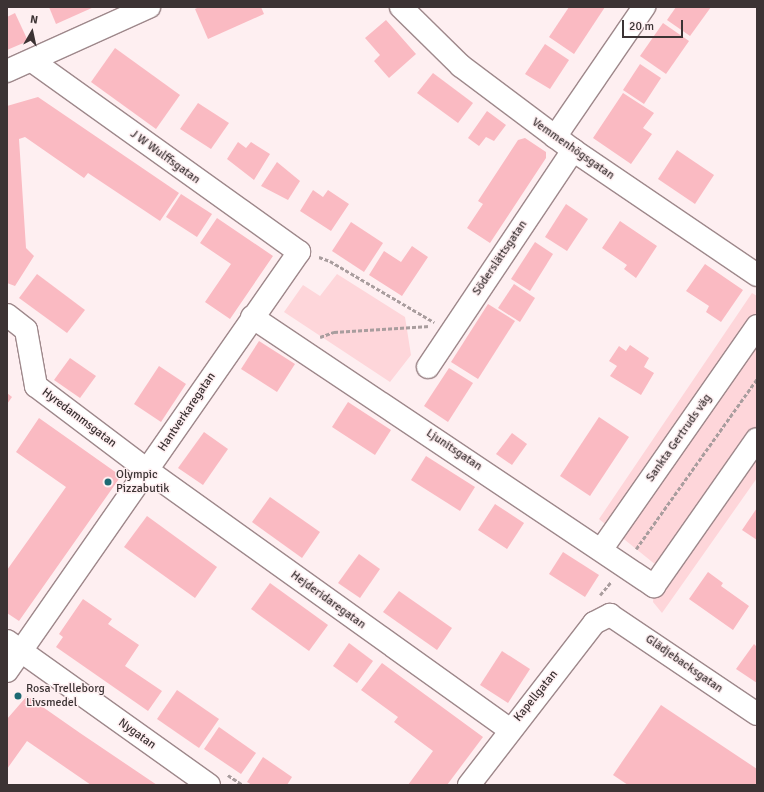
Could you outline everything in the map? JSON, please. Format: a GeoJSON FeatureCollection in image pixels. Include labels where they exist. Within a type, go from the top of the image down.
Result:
{"type":"FeatureCollection","features":[{"type":"Feature","properties":{"kind":"street"},"geometry":{"type":"LineString","coordinates":[[7,71],[32,62],[149,7]]}},
{"type":"Feature","properties":{"kind":"street","name":"Vemmenhögsgatan"},"geometry":{"type":"LineString","coordinates":[[401,7],[461,66],[555,137],[757,275]]}},
{"type":"Feature","properties":{"kind":"street"},"geometry":{"type":"LineString","coordinates":[[555,137],[644,7]]}},
{"type":"Feature","properties":{"kind":"street","name":"J W Wulffsgatan"},"geometry":{"type":"LineString","coordinates":[[32,62],[299,252]]}},
{"type":"Feature","properties":{"kind":"street","name":"Söderslättsgatan"},"geometry":{"type":"LineString","coordinates":[[428,367],[573,150]]}},
{"type":"Feature","properties":{"kind":"street","name":"Hantverkaregatan"},"geometry":{"type":"LineString","coordinates":[[7,671],[14,645],[147,470],[252,317],[299,252]]}},
{"type":"Feature","properties":{"kind":"street","name":"Hyredammsgatan"},"geometry":{"type":"LineString","coordinates":[[7,315],[26,330],[36,386],[147,470]]}},
{"type":"Feature","properties":{"kind":"street","name":"Ljunitsgatan"},"geometry":{"type":"LineString","coordinates":[[252,317],[654,586],[757,439]]}},
{"type":"Feature","properties":{"kind":"street","name":"Sankta Gertruds väg"},"geometry":{"type":"LineString","coordinates":[[601,550],[757,326]]}},
{"type":"Feature","properties":{"kind":"street","name":"Hejderidaregatan"},"geometry":{"type":"LineString","coordinates":[[147,470],[509,729]]}},
{"type":"Feature","properties":{"kind":"street","name":"Kapellgatan"},"geometry":{"type":"LineString","coordinates":[[470,785],[509,729],[594,623],[610,615]]}},
{"type":"Feature","properties":{"kind":"street","name":"Glädjebacksgatan"},"geometry":{"type":"LineString","coordinates":[[610,615],[757,714]]}},
{"type":"Feature","properties":{"kind":"street","name":"Nygatan"},"geometry":{"type":"LineString","coordinates":[[14,645],[209,785]]}},
{"type":"Feature","properties":{"kind":"path"},"geometry":{"type":"LineString","coordinates":[[297,346],[334,332],[440,325],[330,261],[299,252]]}},
{"type":"Feature","properties":{"kind":"path"},"geometry":{"type":"LineString","coordinates":[[624,566],[757,379]]}},
{"type":"Feature","properties":{"kind":"shaded area"},"geometry":{"type":"Polygon","coordinates":[[[337,274],[405,317],[411,355],[390,382],[284,312],[303,285],[320,296],[337,274]]]}},
{"type":"Feature","properties":{"kind":"shaded area"},"geometry":{"type":"Polygon","coordinates":[[[752,293],[757,296],[757,478],[662,613],[653,602],[656,565],[599,519],[752,293]]]}},
{"type":"Feature","properties":{"kind":"building"},"geometry":{"type":"Polygon","coordinates":[[[49,7],[94,7],[56,24],[49,7]]]}},
{"type":"Feature","properties":{"kind":"building"},"geometry":{"type":"Polygon","coordinates":[[[199,7],[261,7],[264,14],[208,39],[195,9],[199,7]]]}},
{"type":"Feature","properties":{"kind":"building"},"geometry":{"type":"Polygon","coordinates":[[[569,7],[605,7],[574,54],[549,37],[569,7]]]}},
{"type":"Feature","properties":{"kind":"building"},"geometry":{"type":"Polygon","coordinates":[[[676,7],[711,7],[690,36],[667,20],[676,7]]]}},
{"type":"Feature","properties":{"kind":"building"},"geometry":{"type":"Polygon","coordinates":[[[15,13],[28,41],[7,50],[7,17],[15,13]]]}},
{"type":"Feature","properties":{"kind":"building"},"geometry":{"type":"Polygon","coordinates":[[[386,20],[416,54],[389,78],[374,61],[380,55],[365,38],[386,20]]]}},
{"type":"Feature","properties":{"kind":"building"},"geometry":{"type":"Polygon","coordinates":[[[663,23],[689,41],[666,74],[640,56],[663,23]]]}},
{"type":"Feature","properties":{"kind":"building"},"geometry":{"type":"Polygon","coordinates":[[[545,44],[569,60],[550,89],[525,74],[545,44]]]}},
{"type":"Feature","properties":{"kind":"building"},"geometry":{"type":"Polygon","coordinates":[[[115,48],[180,95],[156,129],[91,82],[115,48]]]}},
{"type":"Feature","properties":{"kind":"building"},"geometry":{"type":"Polygon","coordinates":[[[640,64],[661,78],[644,104],[623,90],[640,64]]]}},
{"type":"Feature","properties":{"kind":"building"},"geometry":{"type":"Polygon","coordinates":[[[433,73],[473,103],[458,123],[417,93],[433,73]]]}},
{"type":"Feature","properties":{"kind":"building"},"geometry":{"type":"Polygon","coordinates":[[[623,93],[654,113],[643,128],[652,134],[631,164],[593,138],[623,93]]]}},
{"type":"Feature","properties":{"kind":"building"},"geometry":{"type":"Polygon","coordinates":[[[38,97],[179,193],[160,221],[88,173],[84,178],[25,137],[19,139],[26,248],[34,256],[15,286],[7,283],[7,106],[38,97]]]}},
{"type":"Feature","properties":{"kind":"building"},"geometry":{"type":"Polygon","coordinates":[[[198,103],[229,123],[211,149],[180,129],[198,103]]]}},
{"type":"Feature","properties":{"kind":"building"},"geometry":{"type":"Polygon","coordinates":[[[487,111],[506,125],[494,141],[486,137],[479,146],[468,138],[487,111]]]}},
{"type":"Feature","properties":{"kind":"building"},"geometry":{"type":"Polygon","coordinates":[[[525,138],[546,152],[546,158],[490,243],[467,228],[483,204],[478,201],[518,140],[525,138]]]}},
{"type":"Feature","properties":{"kind":"building"},"geometry":{"type":"Polygon","coordinates":[[[238,142],[246,148],[251,142],[270,154],[254,180],[227,159],[238,142]]]}},
{"type":"Feature","properties":{"kind":"building"},"geometry":{"type":"Polygon","coordinates":[[[677,150],[714,175],[695,204],[658,179],[677,150]]]}},
{"type":"Feature","properties":{"kind":"building"},"geometry":{"type":"Polygon","coordinates":[[[277,162],[300,181],[288,200],[261,186],[277,162]]]}},
{"type":"Feature","properties":{"kind":"building"},"geometry":{"type":"Polygon","coordinates":[[[313,190],[323,197],[328,190],[349,204],[331,231],[300,211],[313,190]]]}},
{"type":"Feature","properties":{"kind":"building"},"geometry":{"type":"Polygon","coordinates":[[[181,194],[212,214],[197,237],[166,217],[181,194]]]}},
{"type":"Feature","properties":{"kind":"building"},"geometry":{"type":"Polygon","coordinates":[[[566,204],[588,219],[567,251],[545,237],[566,204]]]}},
{"type":"Feature","properties":{"kind":"building"},"geometry":{"type":"Polygon","coordinates":[[[217,218],[273,256],[230,319],[205,302],[231,264],[200,243],[217,218]]]}},
{"type":"Feature","properties":{"kind":"building"},"geometry":{"type":"Polygon","coordinates":[[[620,221],[657,246],[636,278],[624,269],[627,265],[602,248],[620,221]]]}},
{"type":"Feature","properties":{"kind":"building"},"geometry":{"type":"Polygon","coordinates":[[[351,222],[383,243],[364,272],[332,251],[351,222]]]}},
{"type":"Feature","properties":{"kind":"building"},"geometry":{"type":"Polygon","coordinates":[[[535,242],[553,254],[530,291],[511,279],[535,242]]]}},
{"type":"Feature","properties":{"kind":"building"},"geometry":{"type":"Polygon","coordinates":[[[412,246],[428,257],[402,296],[369,275],[384,251],[401,262],[412,246]]]}},
{"type":"Feature","properties":{"kind":"building"},"geometry":{"type":"Polygon","coordinates":[[[705,264],[743,290],[721,322],[706,312],[709,306],[686,291],[705,264]]]}},
{"type":"Feature","properties":{"kind":"building"},"geometry":{"type":"Polygon","coordinates":[[[37,274],[85,310],[67,333],[19,298],[37,274]]]}},
{"type":"Feature","properties":{"kind":"building"},"geometry":{"type":"Polygon","coordinates":[[[514,284],[535,298],[520,322],[498,308],[514,284]]]}},
{"type":"Feature","properties":{"kind":"building"},"geometry":{"type":"Polygon","coordinates":[[[488,304],[515,321],[478,379],[451,362],[488,304]]]}},
{"type":"Feature","properties":{"kind":"building"},"geometry":{"type":"Polygon","coordinates":[[[259,341],[295,364],[277,392],[241,369],[259,341]]]}},
{"type":"Feature","properties":{"kind":"building"},"geometry":{"type":"Polygon","coordinates":[[[630,345],[649,358],[644,367],[654,373],[641,395],[610,376],[617,366],[609,361],[619,346],[626,351],[630,345]]]}},
{"type":"Feature","properties":{"kind":"building"},"geometry":{"type":"Polygon","coordinates":[[[70,358],[96,376],[80,398],[54,380],[70,358]]]}},
{"type":"Feature","properties":{"kind":"building"},"geometry":{"type":"Polygon","coordinates":[[[159,366],[186,384],[161,422],[134,404],[159,366]]]}},
{"type":"Feature","properties":{"kind":"building"},"geometry":{"type":"Polygon","coordinates":[[[449,368],[473,383],[448,422],[424,406],[449,368]]]}},
{"type":"Feature","properties":{"kind":"building"},"geometry":{"type":"Polygon","coordinates":[[[7,393],[12,397],[7,404],[7,393]]]}},
{"type":"Feature","properties":{"kind":"building"},"geometry":{"type":"Polygon","coordinates":[[[348,402],[391,430],[375,455],[332,427],[348,402]]]}},
{"type":"Feature","properties":{"kind":"building"},"geometry":{"type":"Polygon","coordinates":[[[599,417],[629,437],[590,496],[560,476],[599,417]]]}},
{"type":"Feature","properties":{"kind":"building"},"geometry":{"type":"Polygon","coordinates":[[[39,418],[121,476],[19,621],[7,613],[7,570],[66,487],[16,452],[39,418]]]}},
{"type":"Feature","properties":{"kind":"building"},"geometry":{"type":"Polygon","coordinates":[[[204,432],[228,449],[203,485],[178,468],[204,432]]]}},
{"type":"Feature","properties":{"kind":"building"},"geometry":{"type":"Polygon","coordinates":[[[512,433],[527,444],[512,465],[496,454],[512,433]]]}},
{"type":"Feature","properties":{"kind":"building"},"geometry":{"type":"Polygon","coordinates":[[[426,456],[475,487],[460,511],[411,480],[426,456]]]}},
{"type":"Feature","properties":{"kind":"building"},"geometry":{"type":"Polygon","coordinates":[[[270,497],[320,532],[302,558],[252,522],[270,497]]]}},
{"type":"Feature","properties":{"kind":"building"},"geometry":{"type":"Polygon","coordinates":[[[495,504],[524,523],[507,549],[478,530],[495,504]]]}},
{"type":"Feature","properties":{"kind":"building"},"geometry":{"type":"Polygon","coordinates":[[[757,508],[757,540],[742,530],[757,508]]]}},
{"type":"Feature","properties":{"kind":"building"},"geometry":{"type":"Polygon","coordinates":[[[147,516],[217,567],[195,598],[124,547],[147,516]]]}},
{"type":"Feature","properties":{"kind":"building"},"geometry":{"type":"Polygon","coordinates":[[[563,552],[599,575],[585,597],[549,574],[563,552]]]}},
{"type":"Feature","properties":{"kind":"building"},"geometry":{"type":"Polygon","coordinates":[[[359,554],[380,569],[360,598],[338,583],[359,554]]]}},
{"type":"Feature","properties":{"kind":"building"},"geometry":{"type":"Polygon","coordinates":[[[708,572],[723,583],[721,586],[749,606],[733,630],[689,599],[708,572]]]}},
{"type":"Feature","properties":{"kind":"building"},"geometry":{"type":"Polygon","coordinates":[[[270,583],[328,625],[309,651],[251,609],[270,583]]]}},
{"type":"Feature","properties":{"kind":"building"},"geometry":{"type":"Polygon","coordinates":[[[399,591],[452,628],[437,650],[383,612],[399,591]]]}},
{"type":"Feature","properties":{"kind":"building"},"geometry":{"type":"Polygon","coordinates":[[[83,599],[112,619],[108,624],[139,645],[125,666],[162,691],[148,711],[56,647],[63,637],[59,634],[83,599]]]}},
{"type":"Feature","properties":{"kind":"building"},"geometry":{"type":"Polygon","coordinates":[[[349,643],[373,661],[357,683],[333,666],[349,643]]]}},
{"type":"Feature","properties":{"kind":"building"},"geometry":{"type":"Polygon","coordinates":[[[754,644],[757,647],[757,683],[736,669],[754,644]]]}},
{"type":"Feature","properties":{"kind":"building"},"geometry":{"type":"Polygon","coordinates":[[[502,651],[530,669],[508,703],[480,685],[502,651]]]}},
{"type":"Feature","properties":{"kind":"building"},"geometry":{"type":"Polygon","coordinates":[[[382,663],[483,737],[447,785],[408,785],[433,751],[394,722],[398,717],[361,690],[382,663]]]}},
{"type":"Feature","properties":{"kind":"building"},"geometry":{"type":"Polygon","coordinates":[[[177,690],[219,719],[199,748],[157,719],[177,690]]]}},
{"type":"Feature","properties":{"kind":"building"},"geometry":{"type":"Polygon","coordinates":[[[27,696],[157,785],[91,785],[27,741],[7,769],[7,719],[27,696]]]}},
{"type":"Feature","properties":{"kind":"building"},"geometry":{"type":"Polygon","coordinates":[[[661,705],[757,769],[757,785],[628,785],[613,775],[661,705]]]}},
{"type":"Feature","properties":{"kind":"building"},"geometry":{"type":"Polygon","coordinates":[[[219,727],[256,753],[241,774],[204,749],[219,727]]]}},
{"type":"Feature","properties":{"kind":"building"},"geometry":{"type":"Polygon","coordinates":[[[263,757],[292,777],[287,785],[252,785],[247,782],[263,757]]]}},
{"type":"Feature","properties":{"kind":"place","name":"Olympic Pizzabutik"},"geometry":{"type":"Point","coordinates":[108,482]}},
{"type":"Feature","properties":{"kind":"place","name":"Rosa Trelleborg Livsmedel"},"geometry":{"type":"Point","coordinates":[18,696]}}]}
